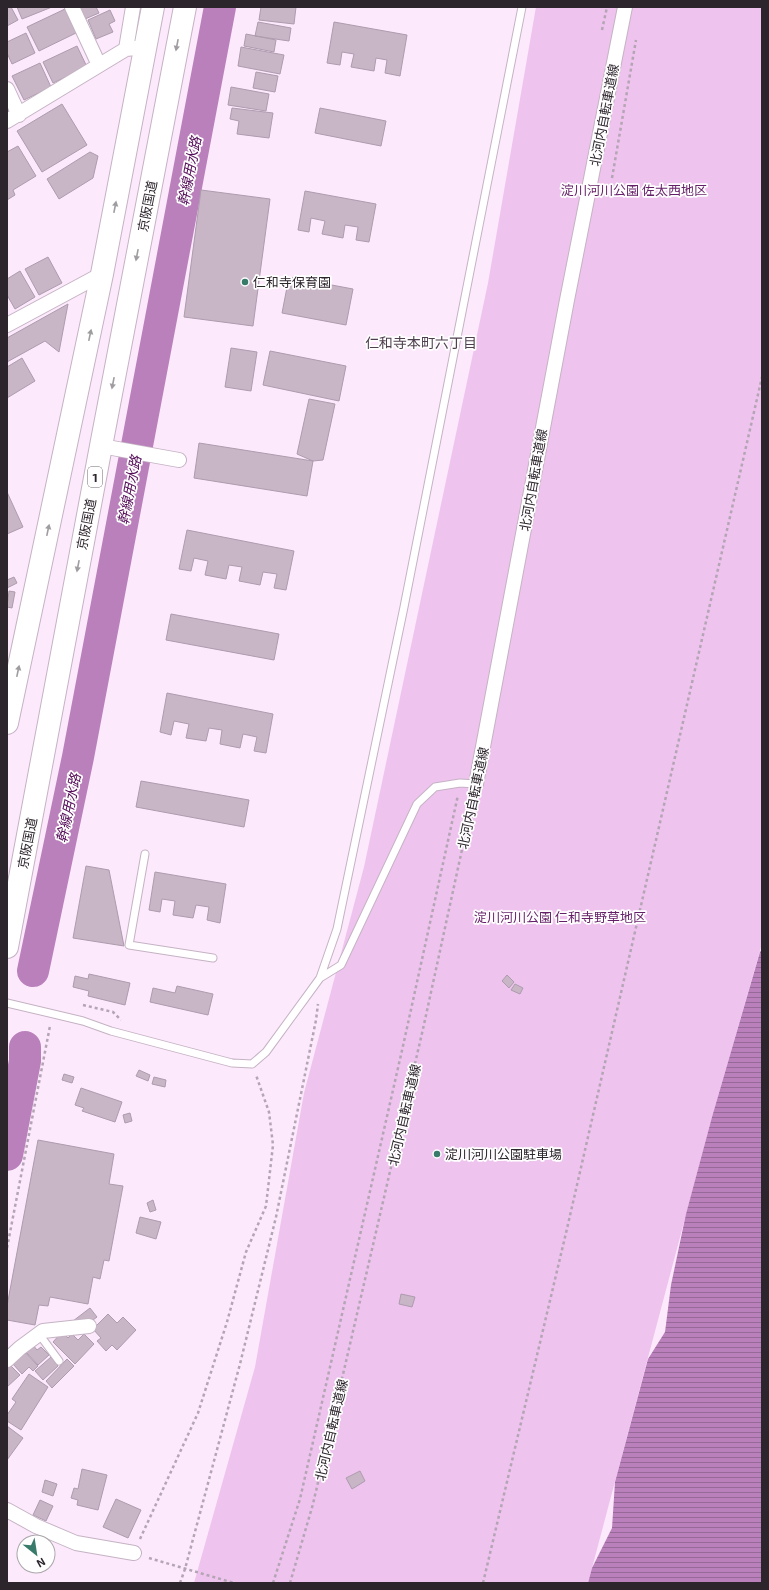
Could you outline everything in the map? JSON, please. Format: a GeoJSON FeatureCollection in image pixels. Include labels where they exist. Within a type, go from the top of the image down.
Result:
{"type":"FeatureCollection","features":[{"type":"Feature","properties":{"kind":"highway"},"geometry":{"type":"LineString","coordinates":[[7,723],[102,274],[136,48],[153,7]]}},
{"type":"Feature","properties":{"kind":"highway","name":"京阪国道"},"geometry":{"type":"LineString","coordinates":[[7,947],[185,7]]}},
{"type":"Feature","properties":{"kind":"street"},"geometry":{"type":"LineString","coordinates":[[72,7],[99,65]]}},
{"type":"Feature","properties":{"kind":"street"},"geometry":{"type":"LineString","coordinates":[[7,89],[13,118],[99,65],[136,48],[133,7]]}},
{"type":"Feature","properties":{"kind":"street","name":"北河内自転車道線"},"geometry":{"type":"LineString","coordinates":[[476,784],[567,300],[625,7]]}},
{"type":"Feature","properties":{"kind":"street"},"geometry":{"type":"LineString","coordinates":[[7,325],[102,274]]}},
{"type":"Feature","properties":{"kind":"street"},"geometry":{"type":"LineString","coordinates":[[101,446],[179,460]]}},
{"type":"Feature","properties":{"kind":"street"},"geometry":{"type":"LineString","coordinates":[[7,1360],[43,1331],[89,1326]]}},
{"type":"Feature","properties":{"kind":"street"},"geometry":{"type":"LineString","coordinates":[[7,1510],[36,1526],[76,1543],[134,1553]]}},
{"type":"Feature","properties":{"kind":"lane"},"geometry":{"type":"LineString","coordinates":[[7,1003],[83,1020],[111,1031],[232,1063],[252,1064],[266,1052],[320,978],[337,929],[404,606],[522,7]]}},
{"type":"Feature","properties":{"kind":"lane"},"geometry":{"type":"LineString","coordinates":[[320,978],[341,965],[417,804],[435,787],[460,783],[476,784]]}},
{"type":"Feature","properties":{"kind":"lane"},"geometry":{"type":"LineString","coordinates":[[145,854],[129,945],[213,958]]}},
{"type":"Feature","properties":{"kind":"lane"},"geometry":{"type":"LineString","coordinates":[[39,1334],[59,1360]]}},
{"type":"Feature","properties":{"kind":"path"},"geometry":{"type":"LineString","coordinates":[[612,178],[637,38]]}},
{"type":"Feature","properties":{"kind":"path"},"geometry":{"type":"LineString","coordinates":[[483,1583],[573,1202],[762,377]]}},
{"type":"Feature","properties":{"kind":"path","name":"北河内自転車道線"},"geometry":{"type":"LineString","coordinates":[[290,1583],[314,1504],[419,1048],[476,784]]}},
{"type":"Feature","properties":{"kind":"path"},"geometry":{"type":"LineString","coordinates":[[180,1583],[240,1364],[276,1217],[316,1020],[320,978]]}},
{"type":"Feature","properties":{"kind":"path"},"geometry":{"type":"LineString","coordinates":[[7,1248],[53,1013]]}},
{"type":"Feature","properties":{"kind":"path"},"geometry":{"type":"LineString","coordinates":[[234,1583],[134,1553],[198,1413],[227,1322],[246,1252],[266,1206],[273,1145],[269,1112],[252,1064]]}},
{"type":"Feature","properties":{"kind":"green space","name":"淀川河川公園 仁和寺野草地区"},"geometry":{"type":"Polygon","coordinates":[[[536,7],[762,7],[762,944],[712,1117],[588,1583],[194,1583],[255,1367],[304,1093],[364,867],[488,283],[536,7]]]}},
{"type":"Feature","properties":{"kind":"shaded area"},"geometry":{"type":"Polygon","coordinates":[[[762,949],[762,1583],[588,1583],[592,1568],[612,1528],[615,1482],[648,1359],[665,1332],[671,1285],[686,1214],[712,1117],[762,949]]]}},
{"type":"Feature","properties":{"kind":"building"},"geometry":{"type":"Polygon","coordinates":[[[7,7],[11,7],[18,20],[7,26],[7,7]]]}},
{"type":"Feature","properties":{"kind":"building"},"geometry":{"type":"Polygon","coordinates":[[[17,7],[52,7],[22,19],[17,7]]]}},
{"type":"Feature","properties":{"kind":"building"},"geometry":{"type":"Polygon","coordinates":[[[80,7],[96,7],[99,13],[85,19],[80,7]]]}},
{"type":"Feature","properties":{"kind":"building"},"geometry":{"type":"Polygon","coordinates":[[[261,7],[296,7],[294,24],[259,20],[261,7]]]}},
{"type":"Feature","properties":{"kind":"building"},"geometry":{"type":"Polygon","coordinates":[[[65,9],[76,33],[39,51],[27,27],[65,9]]]}},
{"type":"Feature","properties":{"kind":"building"},"geometry":{"type":"Polygon","coordinates":[[[110,10],[115,21],[109,24],[113,32],[96,39],[88,20],[110,10]]]}},
{"type":"Feature","properties":{"kind":"building"},"geometry":{"type":"Polygon","coordinates":[[[258,22],[291,28],[289,41],[255,36],[258,22]]]}},
{"type":"Feature","properties":{"kind":"building"},"geometry":{"type":"Polygon","coordinates":[[[334,22],[407,35],[400,76],[385,73],[387,60],[376,58],[374,71],[351,67],[354,54],[342,52],[340,65],[327,63],[334,22]]]}},
{"type":"Feature","properties":{"kind":"building"},"geometry":{"type":"Polygon","coordinates":[[[26,33],[35,53],[12,64],[7,53],[7,42],[26,33]]]}},
{"type":"Feature","properties":{"kind":"building"},"geometry":{"type":"Polygon","coordinates":[[[246,34],[276,40],[274,52],[244,46],[246,34]]]}},
{"type":"Feature","properties":{"kind":"building"},"geometry":{"type":"Polygon","coordinates":[[[77,46],[87,67],[53,83],[43,62],[77,46]]]}},
{"type":"Feature","properties":{"kind":"building"},"geometry":{"type":"Polygon","coordinates":[[[241,47],[284,55],[280,74],[238,66],[241,47]]]}},
{"type":"Feature","properties":{"kind":"building"},"geometry":{"type":"Polygon","coordinates":[[[40,63],[51,87],[24,100],[12,76],[40,63]]]}},
{"type":"Feature","properties":{"kind":"building"},"geometry":{"type":"Polygon","coordinates":[[[256,72],[278,76],[275,92],[253,88],[256,72]]]}},
{"type":"Feature","properties":{"kind":"building"},"geometry":{"type":"Polygon","coordinates":[[[231,87],[269,94],[266,111],[228,105],[231,87]]]}},
{"type":"Feature","properties":{"kind":"building"},"geometry":{"type":"Polygon","coordinates":[[[62,104],[87,145],[42,172],[17,131],[62,104]]]}},
{"type":"Feature","properties":{"kind":"building"},"geometry":{"type":"Polygon","coordinates":[[[232,108],[273,113],[269,138],[237,134],[239,121],[230,119],[232,108]]]}},
{"type":"Feature","properties":{"kind":"building"},"geometry":{"type":"Polygon","coordinates":[[[320,108],[386,121],[381,146],[315,133],[320,108]]]}},
{"type":"Feature","properties":{"kind":"building"},"geometry":{"type":"Polygon","coordinates":[[[18,146],[36,176],[13,190],[15,195],[7,200],[7,152],[18,146]]]}},
{"type":"Feature","properties":{"kind":"building"},"geometry":{"type":"Polygon","coordinates":[[[90,152],[98,156],[93,178],[59,199],[47,179],[90,152]]]}},
{"type":"Feature","properties":{"kind":"building"},"geometry":{"type":"Polygon","coordinates":[[[201,190],[270,199],[253,326],[184,317],[201,190]]]}},
{"type":"Feature","properties":{"kind":"building"},"geometry":{"type":"Polygon","coordinates":[[[305,191],[376,204],[369,242],[356,240],[358,227],[345,225],[343,238],[322,234],[325,221],[311,218],[309,232],[298,230],[305,191]]]}},
{"type":"Feature","properties":{"kind":"building"},"geometry":{"type":"Polygon","coordinates":[[[48,257],[62,283],[39,295],[25,269],[48,257]]]}},
{"type":"Feature","properties":{"kind":"building"},"geometry":{"type":"Polygon","coordinates":[[[20,271],[35,297],[15,309],[7,295],[7,279],[20,271]]]}},
{"type":"Feature","properties":{"kind":"building"},"geometry":{"type":"Polygon","coordinates":[[[289,277],[353,289],[346,325],[282,313],[289,277]]]}},
{"type":"Feature","properties":{"kind":"building"},"geometry":{"type":"Polygon","coordinates":[[[68,304],[59,352],[45,341],[7,362],[7,338],[68,304]]]}},
{"type":"Feature","properties":{"kind":"building"},"geometry":{"type":"Polygon","coordinates":[[[231,348],[257,352],[251,391],[225,387],[231,348]]]}},
{"type":"Feature","properties":{"kind":"building"},"geometry":{"type":"Polygon","coordinates":[[[270,351],[346,366],[339,401],[263,385],[270,351]]]}},
{"type":"Feature","properties":{"kind":"building"},"geometry":{"type":"Polygon","coordinates":[[[22,358],[35,381],[7,398],[7,367],[22,358]]]}},
{"type":"Feature","properties":{"kind":"building"},"geometry":{"type":"Polygon","coordinates":[[[309,399],[335,404],[323,460],[313,461],[297,454],[309,399]]]}},
{"type":"Feature","properties":{"kind":"building"},"geometry":{"type":"Polygon","coordinates":[[[199,443],[313,461],[307,496],[194,478],[199,443]]]}},
{"type":"Feature","properties":{"kind":"building"},"geometry":{"type":"Polygon","coordinates":[[[7,492],[23,527],[7,534],[7,492]]]}},
{"type":"Feature","properties":{"kind":"building"},"geometry":{"type":"Polygon","coordinates":[[[187,530],[294,551],[286,590],[274,588],[277,574],[263,572],[260,585],[239,581],[242,567],[229,565],[226,579],[205,575],[208,561],[194,558],[191,571],[179,569],[187,530]]]}},
{"type":"Feature","properties":{"kind":"building"},"geometry":{"type":"Polygon","coordinates":[[[14,577],[17,583],[7,588],[7,580],[14,577]]]}},
{"type":"Feature","properties":{"kind":"building"},"geometry":{"type":"Polygon","coordinates":[[[9,591],[15,592],[12,608],[7,607],[9,591]]]}},
{"type":"Feature","properties":{"kind":"building"},"geometry":{"type":"Polygon","coordinates":[[[171,614],[279,634],[274,660],[166,640],[171,614]]]}},
{"type":"Feature","properties":{"kind":"building"},"geometry":{"type":"Polygon","coordinates":[[[167,693],[273,714],[266,753],[254,751],[257,737],[243,734],[240,748],[220,744],[222,730],[209,728],[206,741],[186,738],[189,724],[174,721],[171,735],[160,732],[167,693]]]}},
{"type":"Feature","properties":{"kind":"building"},"geometry":{"type":"Polygon","coordinates":[[[141,781],[249,800],[244,827],[136,807],[141,781]]]}},
{"type":"Feature","properties":{"kind":"building"},"geometry":{"type":"Polygon","coordinates":[[[86,866],[109,870],[124,946],[73,938],[86,866]]]}},
{"type":"Feature","properties":{"kind":"building"},"geometry":{"type":"Polygon","coordinates":[[[155,872],[226,884],[220,923],[207,920],[209,907],[196,905],[193,918],[173,915],[175,901],[162,899],[160,912],[149,910],[155,872]]]}},
{"type":"Feature","properties":{"kind":"building"},"geometry":{"type":"Polygon","coordinates":[[[89,974],[130,983],[125,1005],[88,996],[89,991],[73,987],[75,976],[88,979],[89,974]]]}},
{"type":"Feature","properties":{"kind":"building"},"geometry":{"type":"Polygon","coordinates":[[[507,975],[514,982],[509,988],[502,981],[507,975]]]}},
{"type":"Feature","properties":{"kind":"building"},"geometry":{"type":"Polygon","coordinates":[[[515,984],[523,988],[520,994],[511,990],[515,984]]]}},
{"type":"Feature","properties":{"kind":"building"},"geometry":{"type":"Polygon","coordinates":[[[177,986],[213,994],[208,1015],[150,1002],[153,988],[175,993],[177,986]]]}},
{"type":"Feature","properties":{"kind":"building"},"geometry":{"type":"Polygon","coordinates":[[[139,1070],[150,1075],[148,1081],[136,1076],[139,1070]]]}},
{"type":"Feature","properties":{"kind":"building"},"geometry":{"type":"Polygon","coordinates":[[[64,1074],[74,1077],[72,1083],[62,1080],[64,1074]]]}},
{"type":"Feature","properties":{"kind":"building"},"geometry":{"type":"Polygon","coordinates":[[[154,1077],[166,1080],[165,1087],[152,1084],[154,1077]]]}},
{"type":"Feature","properties":{"kind":"building"},"geometry":{"type":"Polygon","coordinates":[[[81,1088],[122,1102],[115,1122],[82,1111],[84,1108],[75,1105],[81,1088]]]}},
{"type":"Feature","properties":{"kind":"building"},"geometry":{"type":"Polygon","coordinates":[[[130,1113],[132,1121],[125,1123],[123,1115],[130,1113]]]}},
{"type":"Feature","properties":{"kind":"building"},"geometry":{"type":"Polygon","coordinates":[[[38,1140],[114,1154],[109,1184],[123,1186],[109,1261],[104,1260],[100,1279],[93,1277],[88,1304],[50,1297],[48,1306],[39,1305],[35,1325],[7,1320],[7,1306],[38,1140]]]}},
{"type":"Feature","properties":{"kind":"building"},"geometry":{"type":"Polygon","coordinates":[[[153,1200],[156,1210],[150,1212],[147,1203],[153,1200]]]}},
{"type":"Feature","properties":{"kind":"building"},"geometry":{"type":"Polygon","coordinates":[[[140,1217],[161,1222],[156,1239],[136,1233],[140,1217]]]}},
{"type":"Feature","properties":{"kind":"building"},"geometry":{"type":"Polygon","coordinates":[[[401,1294],[415,1297],[412,1307],[399,1304],[401,1294]]]}},
{"type":"Feature","properties":{"kind":"building"},"geometry":{"type":"Polygon","coordinates":[[[90,1308],[97,1317],[89,1323],[76,1324],[73,1321],[90,1308]]]}},
{"type":"Feature","properties":{"kind":"building"},"geometry":{"type":"Polygon","coordinates":[[[108,1314],[117,1323],[123,1317],[136,1330],[117,1350],[112,1345],[106,1351],[97,1341],[101,1338],[93,1329],[108,1314]]]}},
{"type":"Feature","properties":{"kind":"building"},"geometry":{"type":"Polygon","coordinates":[[[62,1332],[68,1338],[72,1334],[78,1340],[84,1334],[94,1344],[75,1364],[53,1342],[62,1332]]]}},
{"type":"Feature","properties":{"kind":"building"},"geometry":{"type":"Polygon","coordinates":[[[33,1345],[37,1350],[41,1347],[49,1355],[38,1365],[26,1352],[33,1345]]]}},
{"type":"Feature","properties":{"kind":"building"},"geometry":{"type":"Polygon","coordinates":[[[24,1351],[38,1366],[33,1371],[29,1367],[22,1374],[12,1363],[24,1351]]]}},
{"type":"Feature","properties":{"kind":"building"},"geometry":{"type":"Polygon","coordinates":[[[51,1357],[58,1366],[43,1380],[35,1371],[51,1357]]]}},
{"type":"Feature","properties":{"kind":"building"},"geometry":{"type":"Polygon","coordinates":[[[67,1359],[74,1366],[52,1388],[46,1381],[67,1359]]]}},
{"type":"Feature","properties":{"kind":"building"},"geometry":{"type":"Polygon","coordinates":[[[10,1365],[20,1375],[7,1387],[7,1368],[10,1365]]]}},
{"type":"Feature","properties":{"kind":"building"},"geometry":{"type":"Polygon","coordinates":[[[29,1374],[48,1387],[21,1430],[7,1421],[7,1415],[16,1402],[12,1399],[29,1374]]]}},
{"type":"Feature","properties":{"kind":"building"},"geometry":{"type":"Polygon","coordinates":[[[7,1426],[23,1438],[7,1460],[7,1426]]]}},
{"type":"Feature","properties":{"kind":"building"},"geometry":{"type":"Polygon","coordinates":[[[82,1469],[107,1475],[98,1510],[77,1505],[78,1500],[71,1498],[74,1488],[78,1489],[82,1469]]]}},
{"type":"Feature","properties":{"kind":"building"},"geometry":{"type":"Polygon","coordinates":[[[360,1471],[365,1481],[352,1489],[346,1478],[360,1471]]]}},
{"type":"Feature","properties":{"kind":"building"},"geometry":{"type":"Polygon","coordinates":[[[45,1480],[57,1484],[53,1496],[42,1492],[45,1480]]]}},
{"type":"Feature","properties":{"kind":"building"},"geometry":{"type":"Polygon","coordinates":[[[116,1499],[141,1510],[128,1538],[103,1527],[116,1499]]]}},
{"type":"Feature","properties":{"kind":"building"},"geometry":{"type":"Polygon","coordinates":[[[40,1500],[53,1506],[46,1521],[33,1515],[40,1500]]]}},
{"type":"Feature","properties":{"kind":"waterway","name":"幹線用水路"},"geometry":{"type":"LineString","coordinates":[[33,971],[78,757],[220,7]]}},
{"type":"Feature","properties":{"kind":"waterway","name":"幹線用水路"},"geometry":{"type":"LineString","coordinates":[[7,1155],[25,1061],[25,1047]]}},
{"type":"Feature","properties":{"kind":"place","name":"仁和寺保育園"},"geometry":{"type":"Point","coordinates":[245,282]}},
{"type":"Feature","properties":{"kind":"place","name":"淀川河川公園駐車場"},"geometry":{"type":"Point","coordinates":[437,1154]}},
{"type":"Feature","properties":{"kind":"district","name":"仁和寺本町六丁目"},"geometry":{"type":"Point","coordinates":[421,342]}},
{"type":"Feature","properties":{"kind":"park label","name":"淀川河川公園 佐太西地区"},"geometry":{"type":"Point","coordinates":[634,190]}}]}
